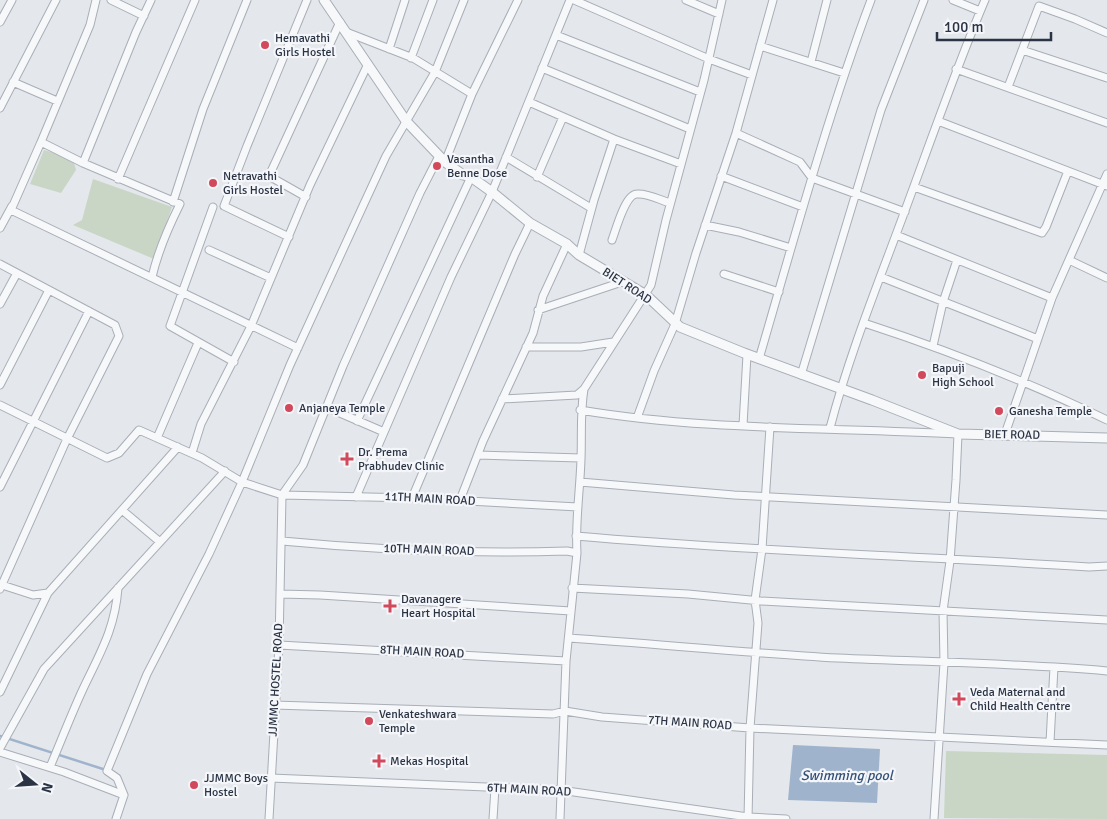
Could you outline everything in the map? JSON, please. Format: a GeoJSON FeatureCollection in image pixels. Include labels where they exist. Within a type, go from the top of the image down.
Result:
{"type":"FeatureCollection","features":[{"type":"Feature","properties":{"kind":"street"},"geometry":{"type":"LineString","coordinates":[[0,22],[12,0]]}},
{"type":"Feature","properties":{"kind":"street"},"geometry":{"type":"LineString","coordinates":[[0,108],[56,0]]}},
{"type":"Feature","properties":{"kind":"street"},"geometry":{"type":"LineString","coordinates":[[0,228],[13,205],[41,142],[90,25],[96,0]]}},
{"type":"Feature","properties":{"kind":"street"},"geometry":{"type":"LineString","coordinates":[[111,0],[144,16]]}},
{"type":"Feature","properties":{"kind":"street"},"geometry":{"type":"LineString","coordinates":[[84,164],[136,32],[151,0]]}},
{"type":"Feature","properties":{"kind":"street"},"geometry":{"type":"LineString","coordinates":[[118,178],[195,0]]}},
{"type":"Feature","properties":{"kind":"street"},"geometry":{"type":"LineString","coordinates":[[173,202],[203,109],[247,0]]}},
{"type":"Feature","properties":{"kind":"street"},"geometry":{"type":"LineString","coordinates":[[288,237],[224,206],[257,119],[307,0]]}},
{"type":"Feature","properties":{"kind":"street","name":"BIET ROAD"},"geometry":{"type":"LineString","coordinates":[[324,0],[406,121],[442,159],[463,175],[471,177],[492,192],[530,223],[567,244],[622,282],[646,295],[675,324],[748,355],[958,434],[1107,438]]}},
{"type":"Feature","properties":{"kind":"street"},"geometry":{"type":"LineString","coordinates":[[389,49],[405,0]]}},
{"type":"Feature","properties":{"kind":"street"},"geometry":{"type":"LineString","coordinates":[[411,58],[433,0]]}},
{"type":"Feature","properties":{"kind":"street"},"geometry":{"type":"LineString","coordinates":[[116,819],[124,795],[117,778],[107,771],[147,674],[209,554],[242,482],[262,430],[298,348],[386,156],[434,72],[464,0]]}},
{"type":"Feature","properties":{"kind":"street"},"geometry":{"type":"LineString","coordinates":[[282,495],[303,465],[343,366],[420,193],[442,159],[518,0]]}},
{"type":"Feature","properties":{"kind":"street"},"geometry":{"type":"LineString","coordinates":[[356,497],[451,277],[492,192],[570,0]]}},
{"type":"Feature","properties":{"kind":"street"},"geometry":{"type":"LineString","coordinates":[[574,0],[709,59],[752,74]]}},
{"type":"Feature","properties":{"kind":"street"},"geometry":{"type":"LineString","coordinates":[[686,0],[718,14]]}},
{"type":"Feature","properties":{"kind":"street"},"geometry":{"type":"LineString","coordinates":[[560,819],[566,661],[577,553],[576,536],[581,458],[580,410],[584,389],[651,285],[670,203],[709,59],[722,0]]}},
{"type":"Feature","properties":{"kind":"street"},"geometry":{"type":"LineString","coordinates":[[637,418],[654,370],[675,324],[705,225],[736,133],[772,0]]}},
{"type":"Feature","properties":{"kind":"street"},"geometry":{"type":"LineString","coordinates":[[811,62],[827,0]]}},
{"type":"Feature","properties":{"kind":"street"},"geometry":{"type":"LineString","coordinates":[[760,359],[803,207],[844,73],[871,0]]}},
{"type":"Feature","properties":{"kind":"street"},"geometry":{"type":"LineString","coordinates":[[801,375],[881,110],[924,0]]}},
{"type":"Feature","properties":{"kind":"street"},"geometry":{"type":"LineString","coordinates":[[953,0],[980,11]]}},
{"type":"Feature","properties":{"kind":"street"},"geometry":{"type":"LineString","coordinates":[[830,428],[840,389],[956,69],[985,0]]}},
{"type":"Feature","properties":{"kind":"street"},"geometry":{"type":"LineString","coordinates":[[1008,88],[1041,3],[1107,34]]}},
{"type":"Feature","properties":{"kind":"street"},"geometry":{"type":"LineString","coordinates":[[306,197],[269,176],[340,22]]}},
{"type":"Feature","properties":{"kind":"street"},"geometry":{"type":"LineString","coordinates":[[346,32],[411,58],[472,94]]}},
{"type":"Feature","properties":{"kind":"street"},"geometry":{"type":"LineString","coordinates":[[556,35],[700,92]]}},
{"type":"Feature","properties":{"kind":"street"},"geometry":{"type":"LineString","coordinates":[[760,46],[844,73]]}},
{"type":"Feature","properties":{"kind":"street"},"geometry":{"type":"LineString","coordinates":[[1022,50],[1107,78]]}},
{"type":"Feature","properties":{"kind":"street"},"geometry":{"type":"LineString","coordinates":[[192,453],[201,424],[251,326],[288,237],[368,64]]}},
{"type":"Feature","properties":{"kind":"street"},"geometry":{"type":"LineString","coordinates":[[542,68],[690,129]]}},
{"type":"Feature","properties":{"kind":"street"},"geometry":{"type":"LineString","coordinates":[[956,69],[1107,123]]}},
{"type":"Feature","properties":{"kind":"street"},"geometry":{"type":"LineString","coordinates":[[13,82],[57,101]]}},
{"type":"Feature","properties":{"kind":"street"},"geometry":{"type":"LineString","coordinates":[[528,102],[614,139],[681,164]]}},
{"type":"Feature","properties":{"kind":"street"},"geometry":{"type":"LineString","coordinates":[[537,177],[563,117]]}},
{"type":"Feature","properties":{"kind":"street"},"geometry":{"type":"LineString","coordinates":[[938,121],[1105,185]]}},
{"type":"Feature","properties":{"kind":"street"},"geometry":{"type":"LineString","coordinates":[[736,133],[800,162],[812,178],[905,212]]}},
{"type":"Feature","properties":{"kind":"street"},"geometry":{"type":"LineString","coordinates":[[579,254],[591,208],[614,139]]}},
{"type":"Feature","properties":{"kind":"street"},"geometry":{"type":"LineString","coordinates":[[41,142],[84,164],[180,204],[169,225],[152,277]]}},
{"type":"Feature","properties":{"kind":"street"},"geometry":{"type":"LineString","coordinates":[[506,157],[591,208]]}},
{"type":"Feature","properties":{"kind":"street"},"geometry":{"type":"LineString","coordinates":[[914,187],[1042,233],[1068,171]]}},
{"type":"Feature","properties":{"kind":"street"},"geometry":{"type":"LineString","coordinates":[[1005,434],[1052,298],[1105,185],[1107,174]]}},
{"type":"Feature","properties":{"kind":"street"},"geometry":{"type":"LineString","coordinates":[[721,176],[803,207]]}},
{"type":"Feature","properties":{"kind":"street"},"geometry":{"type":"LineString","coordinates":[[357,421],[471,177]]}},
{"type":"Feature","properties":{"kind":"street"},"geometry":{"type":"LineString","coordinates":[[612,240],[630,196],[640,194],[670,203]]}},
{"type":"Feature","properties":{"kind":"street"},"geometry":{"type":"LineString","coordinates":[[13,205],[11,210],[298,348]]}},
{"type":"Feature","properties":{"kind":"street"},"geometry":{"type":"LineString","coordinates":[[213,207],[170,326],[234,362]]}},
{"type":"Feature","properties":{"kind":"street"},"geometry":{"type":"LineString","coordinates":[[412,498],[515,254],[530,223]]}},
{"type":"Feature","properties":{"kind":"street"},"geometry":{"type":"LineString","coordinates":[[705,225],[739,232],[791,248]]}},
{"type":"Feature","properties":{"kind":"street"},"geometry":{"type":"LineString","coordinates":[[896,235],[1052,298]]}},
{"type":"Feature","properties":{"kind":"street"},"geometry":{"type":"LineString","coordinates":[[460,500],[502,399],[533,333],[543,296],[567,244]]}},
{"type":"Feature","properties":{"kind":"street"},"geometry":{"type":"LineString","coordinates":[[209,250],[271,278]]}},
{"type":"Feature","properties":{"kind":"street"},"geometry":{"type":"LineString","coordinates":[[933,346],[943,302],[957,260]]}},
{"type":"Feature","properties":{"kind":"street"},"geometry":{"type":"LineString","coordinates":[[1069,260],[1107,278]]}},
{"type":"Feature","properties":{"kind":"street"},"geometry":{"type":"LineString","coordinates":[[0,264],[115,325],[119,336],[68,438],[1,587],[33,595],[48,593]]}},
{"type":"Feature","properties":{"kind":"street"},"geometry":{"type":"LineString","coordinates":[[0,304],[17,273]]}},
{"type":"Feature","properties":{"kind":"street"},"geometry":{"type":"LineString","coordinates":[[724,274],[779,292]]}},
{"type":"Feature","properties":{"kind":"street"},"geometry":{"type":"LineString","coordinates":[[881,277],[1038,339]]}},
{"type":"Feature","properties":{"kind":"street"},"geometry":{"type":"LineString","coordinates":[[538,310],[622,282]]}},
{"type":"Feature","properties":{"kind":"street"},"geometry":{"type":"LineString","coordinates":[[0,385],[49,290]]}},
{"type":"Feature","properties":{"kind":"street"},"geometry":{"type":"LineString","coordinates":[[0,487],[89,311]]}},
{"type":"Feature","properties":{"kind":"street"},"geometry":{"type":"LineString","coordinates":[[864,323],[933,346],[1065,400],[1107,420]]}},
{"type":"Feature","properties":{"kind":"street"},"geometry":{"type":"LineString","coordinates":[[526,347],[582,347],[613,342]]}},
{"type":"Feature","properties":{"kind":"street"},"geometry":{"type":"LineString","coordinates":[[157,438],[198,343]]}},
{"type":"Feature","properties":{"kind":"street"},"geometry":{"type":"LineString","coordinates":[[743,425],[748,355]]}},
{"type":"Feature","properties":{"kind":"street"},"geometry":{"type":"LineString","coordinates":[[502,399],[576,395],[584,389]]}},
{"type":"Feature","properties":{"kind":"street"},"geometry":{"type":"LineString","coordinates":[[0,405],[68,438]]}},
{"type":"Feature","properties":{"kind":"street"},"geometry":{"type":"LineString","coordinates":[[326,407],[384,432]]}},
{"type":"Feature","properties":{"kind":"street"},"geometry":{"type":"LineString","coordinates":[[580,410],[637,418],[770,427],[958,434],[950,558],[943,610],[944,663],[934,819]]}},
{"type":"Feature","properties":{"kind":"street"},"geometry":{"type":"LineString","coordinates":[[748,818],[750,728],[758,623],[755,600],[762,549],[770,427]]}},
{"type":"Feature","properties":{"kind":"street","name":"11TH MAIN ROAD"},"geometry":{"type":"LineString","coordinates":[[68,438],[107,458],[119,453],[139,430],[192,453],[242,482],[282,495],[412,498],[578,507]]}},
{"type":"Feature","properties":{"kind":"street"},"geometry":{"type":"LineString","coordinates":[[0,692],[48,593],[178,447]]}},
{"type":"Feature","properties":{"kind":"street"},"geometry":{"type":"LineString","coordinates":[[478,455],[581,458]]}},
{"type":"Feature","properties":{"kind":"street"},"geometry":{"type":"LineString","coordinates":[[0,748],[44,669],[224,471]]}},
{"type":"Feature","properties":{"kind":"street"},"geometry":{"type":"LineString","coordinates":[[580,482],[765,497],[1107,515]]}},
{"type":"Feature","properties":{"kind":"street","name":"JJMMC HOSTEL ROAD"},"geometry":{"type":"LineString","coordinates":[[269,819],[274,705],[279,645],[282,495]]}},
{"type":"Feature","properties":{"kind":"street"},"geometry":{"type":"LineString","coordinates":[[122,510],[160,542]]}},
{"type":"Feature","properties":{"kind":"street"},"geometry":{"type":"LineString","coordinates":[[576,536],[762,549],[1089,567],[1107,566]]}},
{"type":"Feature","properties":{"kind":"street","name":"10TH MAIN ROAD"},"geometry":{"type":"LineString","coordinates":[[282,541],[333,546],[498,553],[567,551],[577,553]]}},
{"type":"Feature","properties":{"kind":"street"},"geometry":{"type":"LineString","coordinates":[[50,767],[83,689],[108,637],[117,605],[118,587]]}},
{"type":"Feature","properties":{"kind":"street"},"geometry":{"type":"LineString","coordinates":[[572,588],[1107,620]]}},
{"type":"Feature","properties":{"kind":"street"},"geometry":{"type":"LineString","coordinates":[[280,594],[330,595],[571,611]]}},
{"type":"Feature","properties":{"kind":"street"},"geometry":{"type":"LineString","coordinates":[[569,638],[756,652],[1107,671]]}},
{"type":"Feature","properties":{"kind":"street","name":"8TH MAIN ROAD"},"geometry":{"type":"LineString","coordinates":[[279,645],[566,661]]}},
{"type":"Feature","properties":{"kind":"street"},"geometry":{"type":"LineString","coordinates":[[1050,742],[1054,667]]}},
{"type":"Feature","properties":{"kind":"street","name":"7TH MAIN ROAD"},"geometry":{"type":"LineString","coordinates":[[274,705],[553,714],[564,711],[602,717],[750,728],[1107,745]]}},
{"type":"Feature","properties":{"kind":"street"},"geometry":{"type":"LineString","coordinates":[[0,752],[50,767],[124,795]]}},
{"type":"Feature","properties":{"kind":"street","name":"6TH MAIN ROAD"},"geometry":{"type":"LineString","coordinates":[[271,778],[560,790],[748,818],[786,819]]}},
{"type":"Feature","properties":{"kind":"street"},"geometry":{"type":"LineString","coordinates":[[493,819],[495,788]]}},
{"type":"Feature","properties":{"kind":"green space"},"geometry":{"type":"Polygon","coordinates":[[[44,150],[73,159],[76,170],[61,193],[30,184],[44,150]]]}},
{"type":"Feature","properties":{"kind":"green space"},"geometry":{"type":"Polygon","coordinates":[[[93,179],[172,207],[154,259],[73,225],[82,220],[93,179]]]}},
{"type":"Feature","properties":{"kind":"green space"},"geometry":{"type":"Polygon","coordinates":[[[946,751],[1107,755],[1107,819],[944,818],[946,751]]]}},
{"type":"Feature","properties":{"kind":"water","name":"Swimming pool"},"geometry":{"type":"Polygon","coordinates":[[[793,745],[880,749],[877,803],[788,800],[793,745]]]}},
{"type":"Feature","properties":{"kind":"waterway"},"geometry":{"type":"LineString","coordinates":[[0,736],[106,770]]}},
{"type":"Feature","properties":{"kind":"place","name":"Hemavathi Girls Hostel"},"geometry":{"type":"Point","coordinates":[265,45]}},
{"type":"Feature","properties":{"kind":"place","name":"Vasantha Benne Dose"},"geometry":{"type":"Point","coordinates":[437,166]}},
{"type":"Feature","properties":{"kind":"place","name":"Netravathi Girls Hostel"},"geometry":{"type":"Point","coordinates":[213,183]}},
{"type":"Feature","properties":{"kind":"place","name":"Bapuji High School"},"geometry":{"type":"Point","coordinates":[922,375]}},
{"type":"Feature","properties":{"kind":"place","name":"Anjaneya Temple"},"geometry":{"type":"Point","coordinates":[289,408]}},
{"type":"Feature","properties":{"kind":"place","name":"Ganesha Temple"},"geometry":{"type":"Point","coordinates":[999,411]}},
{"type":"Feature","properties":{"kind":"place","name":"Dr. Prema Prabhudev Clinic"},"geometry":{"type":"Point","coordinates":[347,459]}},
{"type":"Feature","properties":{"kind":"place","name":"Davanagere Heart Hospital"},"geometry":{"type":"Point","coordinates":[390,606]}},
{"type":"Feature","properties":{"kind":"place","name":"Veda Maternal and Child Health Centre"},"geometry":{"type":"Point","coordinates":[959,699]}},
{"type":"Feature","properties":{"kind":"place","name":"Venkateshwara Temple"},"geometry":{"type":"Point","coordinates":[369,721]}},
{"type":"Feature","properties":{"kind":"place","name":"Mekas Hospital"},"geometry":{"type":"Point","coordinates":[379,761]}},
{"type":"Feature","properties":{"kind":"place","name":"JJMMC Boys Hostel"},"geometry":{"type":"Point","coordinates":[194,785]}}]}
